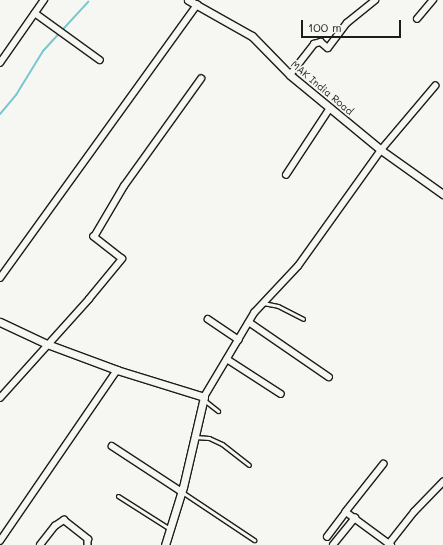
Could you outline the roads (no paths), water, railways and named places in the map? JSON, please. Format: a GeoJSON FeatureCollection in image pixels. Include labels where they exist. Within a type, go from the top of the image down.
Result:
{"type":"FeatureCollection","features":[{"type":"Feature","properties":{"kind":"street"},"geometry":{"type":"LineString","coordinates":[[0,62],[44,0]]}},
{"type":"Feature","properties":{"kind":"street","name":"MAK India Road"},"geometry":{"type":"LineString","coordinates":[[188,0],[252,36],[290,75],[381,150],[443,194]]}},
{"type":"Feature","properties":{"kind":"street"},"geometry":{"type":"LineString","coordinates":[[290,75],[314,44],[321,42],[328,48],[347,23],[375,0]]}},
{"type":"Feature","properties":{"kind":"street"},"geometry":{"type":"LineString","coordinates":[[417,19],[433,0]]}},
{"type":"Feature","properties":{"kind":"street"},"geometry":{"type":"LineString","coordinates":[[0,278],[197,5]]}},
{"type":"Feature","properties":{"kind":"street"},"geometry":{"type":"LineString","coordinates":[[34,13],[100,60]]}},
{"type":"Feature","properties":{"kind":"street"},"geometry":{"type":"LineString","coordinates":[[0,398],[89,299],[122,259],[94,236],[124,186],[201,79]]}},
{"type":"Feature","properties":{"kind":"street"},"geometry":{"type":"LineString","coordinates":[[165,545],[182,492],[193,436],[203,399],[249,322],[263,303],[298,266],[381,150],[434,86]]}},
{"type":"Feature","properties":{"kind":"street"},"geometry":{"type":"LineString","coordinates":[[286,175],[330,108]]}},
{"type":"Feature","properties":{"kind":"street"},"geometry":{"type":"LineString","coordinates":[[208,319],[238,340]]}},
{"type":"Feature","properties":{"kind":"street"},"geometry":{"type":"LineString","coordinates":[[0,322],[47,344],[117,370],[203,399]]}},
{"type":"Feature","properties":{"kind":"street"},"geometry":{"type":"LineString","coordinates":[[249,322],[329,377]]}},
{"type":"Feature","properties":{"kind":"street"},"geometry":{"type":"LineString","coordinates":[[227,359],[281,394]]}},
{"type":"Feature","properties":{"kind":"street"},"geometry":{"type":"LineString","coordinates":[[0,541],[117,370]]}},
{"type":"Feature","properties":{"kind":"street"},"geometry":{"type":"LineString","coordinates":[[112,446],[182,492]]}},
{"type":"Feature","properties":{"kind":"street"},"geometry":{"type":"LineString","coordinates":[[326,537],[384,464]]}},
{"type":"Feature","properties":{"kind":"street"},"geometry":{"type":"LineString","coordinates":[[346,512],[389,545],[443,482]]}},
{"type":"Feature","properties":{"kind":"street"},"geometry":{"type":"LineString","coordinates":[[333,545],[355,518]]}},
{"type":"Feature","properties":{"kind":"street"},"geometry":{"type":"LineString","coordinates":[[40,545],[55,526],[64,520],[82,532],[89,544]]}},
{"type":"Feature","properties":{"kind":"lane"},"geometry":{"type":"LineString","coordinates":[[263,303],[278,306],[303,319]]}},
{"type":"Feature","properties":{"kind":"lane"},"geometry":{"type":"LineString","coordinates":[[203,399],[207,400],[218,411]]}},
{"type":"Feature","properties":{"kind":"lane"},"geometry":{"type":"LineString","coordinates":[[193,436],[209,438],[222,444],[250,465]]}},
{"type":"Feature","properties":{"kind":"lane"},"geometry":{"type":"LineString","coordinates":[[182,492],[254,540]]}},
{"type":"Feature","properties":{"kind":"lane"},"geometry":{"type":"LineString","coordinates":[[118,496],[170,529]]}},
{"type":"Feature","properties":{"kind":"waterway"},"geometry":{"type":"LineString","coordinates":[[0,114],[16,95],[43,51],[88,2]]}}]}
